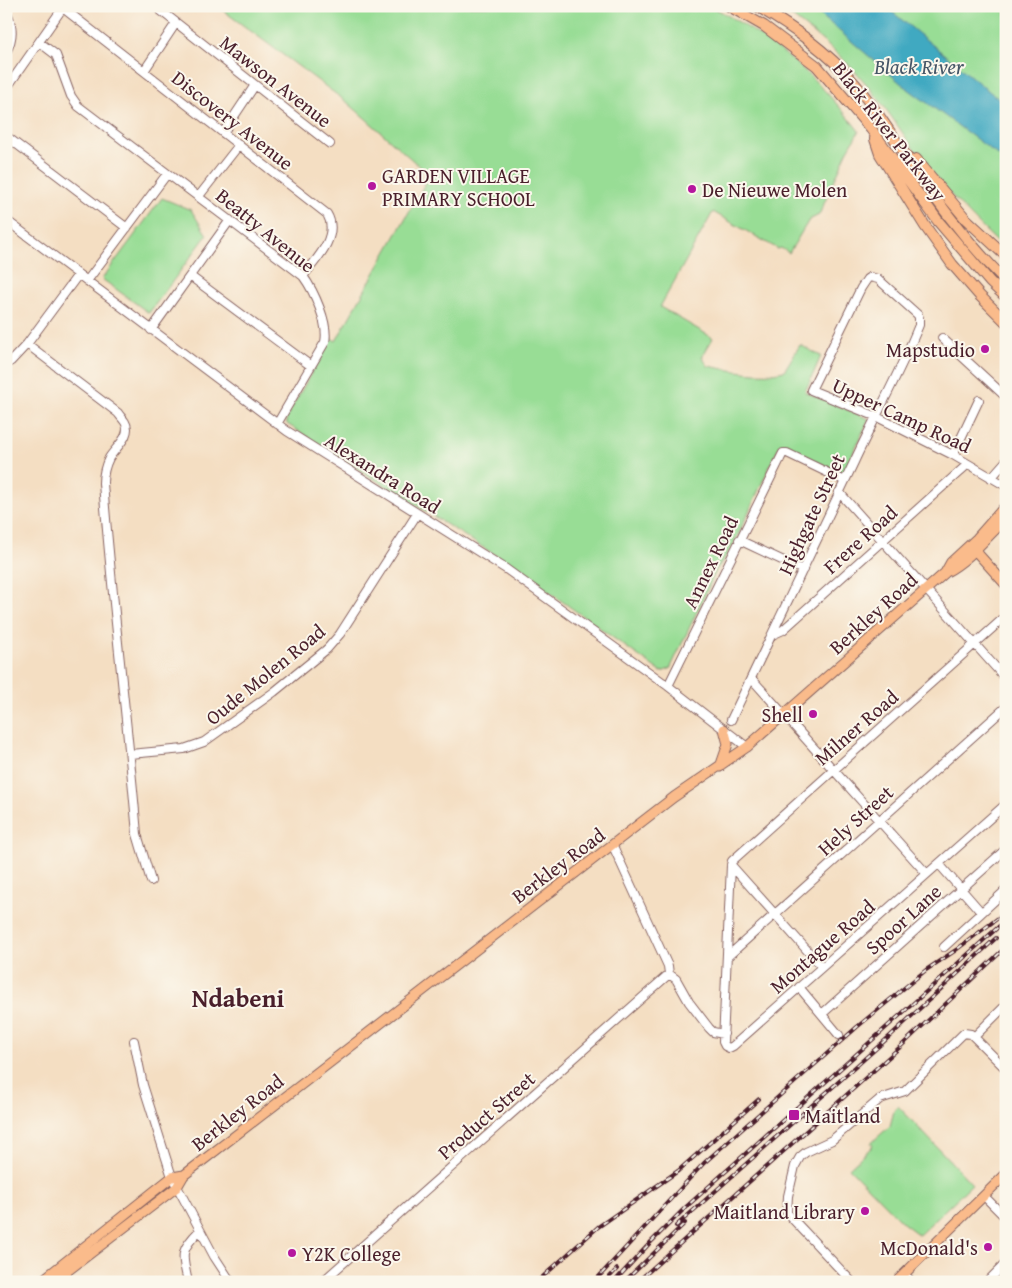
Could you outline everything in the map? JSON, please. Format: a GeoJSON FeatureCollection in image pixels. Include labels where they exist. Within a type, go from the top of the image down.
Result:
{"type":"FeatureCollection","features":[{"type":"Feature","properties":{"kind":"highway","name":"Black River Parkway"},"geometry":{"type":"LineString","coordinates":[[729,6],[764,26],[817,66],[871,130],[938,222],[990,282],[1006,297]]}},
{"type":"Feature","properties":{"kind":"highway","name":"Black River Parkway"},"geometry":{"type":"LineString","coordinates":[[757,6],[800,32],[834,61],[856,85],[943,209],[986,262],[1006,280]]}},
{"type":"Feature","properties":{"kind":"highway"},"geometry":{"type":"LineString","coordinates":[[856,85],[871,96],[921,166],[966,219],[1006,256]]}},
{"type":"Feature","properties":{"kind":"highway"},"geometry":{"type":"LineString","coordinates":[[871,130],[880,154],[925,226],[952,264],[1006,322]]}},
{"type":"Feature","properties":{"kind":"main road","name":"Berkley Road"},"geometry":{"type":"LineString","coordinates":[[40,1282],[177,1187],[184,1175],[674,798],[747,747],[926,589],[946,572],[956,567],[1006,505]]}},
{"type":"Feature","properties":{"kind":"main road","name":"Berkley Road"},"geometry":{"type":"LineString","coordinates":[[972,548],[1006,519]]}},
{"type":"Feature","properties":{"kind":"main road"},"geometry":{"type":"LineString","coordinates":[[972,548],[1006,585]]}},
{"type":"Feature","properties":{"kind":"main road"},"geometry":{"type":"LineString","coordinates":[[720,767],[728,744],[724,729]]}},
{"type":"Feature","properties":{"kind":"main road"},"geometry":{"type":"LineString","coordinates":[[896,1282],[1006,1174]]}},
{"type":"Feature","properties":{"kind":"main road","name":"Berkley Road"},"geometry":{"type":"LineString","coordinates":[[53,1282],[172,1177],[184,1175]]}},
{"type":"Feature","properties":{"kind":"street","name":"Mawson Avenue"},"geometry":{"type":"LineString","coordinates":[[155,6],[330,144]]}},
{"type":"Feature","properties":{"kind":"street"},"geometry":{"type":"LineString","coordinates":[[6,89],[64,7]]}},
{"type":"Feature","properties":{"kind":"street","name":"Discovery Avenue"},"geometry":{"type":"LineString","coordinates":[[64,7],[327,214],[330,224],[325,248],[303,276]]}},
{"type":"Feature","properties":{"kind":"street"},"geometry":{"type":"LineString","coordinates":[[6,11],[10,19],[12,32],[6,52]]}},
{"type":"Feature","properties":{"kind":"street"},"geometry":{"type":"LineString","coordinates":[[144,71],[176,23]]}},
{"type":"Feature","properties":{"kind":"street","name":"Beatty Avenue"},"geometry":{"type":"LineString","coordinates":[[39,42],[56,55],[71,96],[78,106],[303,276],[314,292],[326,336],[325,342],[277,424]]}},
{"type":"Feature","properties":{"kind":"street"},"geometry":{"type":"LineString","coordinates":[[223,133],[256,85]]}},
{"type":"Feature","properties":{"kind":"street"},"geometry":{"type":"LineString","coordinates":[[6,136],[127,228]]}},
{"type":"Feature","properties":{"kind":"street","name":"Beatty Avenue"},"geometry":{"type":"LineString","coordinates":[[199,196],[239,145]]}},
{"type":"Feature","properties":{"kind":"street"},"geometry":{"type":"LineString","coordinates":[[87,281],[167,174]]}},
{"type":"Feature","properties":{"kind":"street","name":"Alexandra Road"},"geometry":{"type":"LineString","coordinates":[[6,220],[277,424],[506,569],[668,686],[747,747]]}},
{"type":"Feature","properties":{"kind":"street"},"geometry":{"type":"LineString","coordinates":[[152,330],[230,220]]}},
{"type":"Feature","properties":{"kind":"street"},"geometry":{"type":"LineString","coordinates":[[6,364],[12,361],[27,344],[78,274]]}},
{"type":"Feature","properties":{"kind":"street"},"geometry":{"type":"LineString","coordinates":[[190,276],[311,366]]}},
{"type":"Feature","properties":{"kind":"street","name":"Highgate Street"},"geometry":{"type":"LineString","coordinates":[[731,720],[920,322],[918,316],[878,279],[870,277],[867,279],[811,390]]}},
{"type":"Feature","properties":{"kind":"street"},"geometry":{"type":"LineString","coordinates":[[942,338],[1006,397]]}},
{"type":"Feature","properties":{"kind":"street"},"geometry":{"type":"LineString","coordinates":[[27,344],[118,413],[126,423],[123,441],[110,458],[105,468],[103,480],[137,834],[150,881]]}},
{"type":"Feature","properties":{"kind":"street","name":"Upper Camp Road"},"geometry":{"type":"LineString","coordinates":[[811,390],[876,416],[953,455],[1006,486]]}},
{"type":"Feature","properties":{"kind":"street"},"geometry":{"type":"LineString","coordinates":[[953,455],[979,400]]}},
{"type":"Feature","properties":{"kind":"street","name":"Annex Road"},"geometry":{"type":"LineString","coordinates":[[668,686],[783,453],[787,453],[845,481]]}},
{"type":"Feature","properties":{"kind":"street"},"geometry":{"type":"LineString","coordinates":[[992,478],[1006,461]]}},
{"type":"Feature","properties":{"kind":"street","name":"Frere Road"},"geometry":{"type":"LineString","coordinates":[[772,635],[783,630],[968,464]]}},
{"type":"Feature","properties":{"kind":"street"},"geometry":{"type":"LineString","coordinates":[[839,492],[1006,679]]}},
{"type":"Feature","properties":{"kind":"street","name":"Oude Molen Road"},"geometry":{"type":"LineString","coordinates":[[130,754],[184,749],[204,742],[274,692],[327,649],[340,634],[418,514]]}},
{"type":"Feature","properties":{"kind":"street"},"geometry":{"type":"LineString","coordinates":[[739,540],[803,570]]}},
{"type":"Feature","properties":{"kind":"street","name":"Milner Road"},"geometry":{"type":"LineString","coordinates":[[730,865],[732,861],[833,769],[1006,616]]}},
{"type":"Feature","properties":{"kind":"street"},"geometry":{"type":"LineString","coordinates":[[751,678],[927,874]]}},
{"type":"Feature","properties":{"kind":"street","name":"Hely Street"},"geometry":{"type":"LineString","coordinates":[[727,957],[1006,708]]}},
{"type":"Feature","properties":{"kind":"street","name":"Montague Road"},"geometry":{"type":"LineString","coordinates":[[724,1034],[725,1046],[729,1048],[733,1046],[1006,804]]}},
{"type":"Feature","properties":{"kind":"street"},"geometry":{"type":"LineString","coordinates":[[613,846],[664,957],[669,973],[676,979],[689,1002],[709,1028],[713,1032],[724,1034],[730,865]]}},
{"type":"Feature","properties":{"kind":"street","name":"Spoor Lane"},"geometry":{"type":"LineString","coordinates":[[822,1014],[1006,849]]}},
{"type":"Feature","properties":{"kind":"street"},"geometry":{"type":"LineString","coordinates":[[939,864],[981,912]]}},
{"type":"Feature","properties":{"kind":"street"},"geometry":{"type":"LineString","coordinates":[[730,865],[822,968]]}},
{"type":"Feature","properties":{"kind":"street"},"geometry":{"type":"LineString","coordinates":[[944,947],[1006,890]]}},
{"type":"Feature","properties":{"kind":"street","name":"Product Street"},"geometry":{"type":"LineString","coordinates":[[322,1282],[669,973]]}},
{"type":"Feature","properties":{"kind":"street"},"geometry":{"type":"LineString","coordinates":[[799,988],[839,1035]]}},
{"type":"Feature","properties":{"kind":"street"},"geometry":{"type":"LineString","coordinates":[[974,1037],[1006,1006]]}},
{"type":"Feature","properties":{"kind":"street"},"geometry":{"type":"LineString","coordinates":[[852,1282],[787,1213],[787,1202],[795,1166],[802,1154],[832,1140],[880,1099],[905,1090],[964,1033],[969,1033],[974,1037],[1006,1069]]}},
{"type":"Feature","properties":{"kind":"street"},"geometry":{"type":"LineString","coordinates":[[134,1041],[144,1085],[172,1177],[214,1256],[231,1282]]}},
{"type":"Feature","properties":{"kind":"street"},"geometry":{"type":"LineString","coordinates":[[984,1196],[1006,1218]]}},
{"type":"Feature","properties":{"kind":"street"},"geometry":{"type":"LineString","coordinates":[[188,1282],[183,1252],[189,1241],[200,1230]]}},
{"type":"Feature","properties":{"kind":"street"},"geometry":{"type":"LineString","coordinates":[[987,1282],[1006,1263]]}},
{"type":"Feature","properties":{"kind":"street"},"geometry":{"type":"LineString","coordinates":[[904,1274],[912,1282]]}},
{"type":"Feature","properties":{"kind":"green space"},"geometry":{"type":"Polygon","coordinates":[[[217,6],[711,6],[755,32],[792,60],[826,92],[859,131],[847,152],[819,215],[809,220],[789,253],[781,248],[778,249],[713,212],[660,307],[713,338],[702,357],[708,366],[736,371],[776,373],[784,371],[800,345],[821,356],[805,392],[869,419],[843,474],[780,444],[733,546],[717,569],[670,669],[661,672],[514,567],[287,424],[286,418],[331,338],[336,341],[431,173],[429,171],[427,173],[348,103],[217,6]]]}},
{"type":"Feature","properties":{"kind":"green space"},"geometry":{"type":"Polygon","coordinates":[[[777,6],[1006,6],[1006,250],[984,230],[934,175],[859,75],[826,44],[777,6]]]}},
{"type":"Feature","properties":{"kind":"green space"},"geometry":{"type":"Polygon","coordinates":[[[162,198],[191,210],[207,235],[149,313],[102,279],[162,198]]]}},
{"type":"Feature","properties":{"kind":"green space"},"geometry":{"type":"Polygon","coordinates":[[[898,1106],[972,1184],[919,1235],[903,1223],[849,1168],[873,1146],[871,1143],[890,1126],[894,1111],[898,1106]]]}},
{"type":"Feature","properties":{"kind":"water","name":"Black River"},"geometry":{"type":"Polygon","coordinates":[[[810,6],[885,6],[1006,105],[1006,161],[904,86],[810,6]]]}},
{"type":"Feature","properties":{"kind":"railway"},"geometry":{"type":"LineString","coordinates":[[594,1282],[704,1163],[857,1027],[926,970],[1006,912]]}},
{"type":"Feature","properties":{"kind":"railway"},"geometry":{"type":"LineString","coordinates":[[614,1282],[686,1207],[1005,921]]}},
{"type":"Feature","properties":{"kind":"railway"},"geometry":{"type":"LineString","coordinates":[[676,1226],[889,1037],[996,938]]}},
{"type":"Feature","properties":{"kind":"railway"},"geometry":{"type":"LineString","coordinates":[[637,1282],[899,1048],[1006,947]]}},
{"type":"Feature","properties":{"kind":"railway"},"geometry":{"type":"LineString","coordinates":[[537,1282],[598,1227],[678,1171],[759,1099]]}},
{"type":"Feature","properties":{"kind":"railway"},"geometry":{"type":"LineString","coordinates":[[624,1282],[685,1223]]}},
{"type":"Feature","properties":{"kind":"railway"},"geometry":{"type":"LineString","coordinates":[[605,1282],[617,1269]]}},
{"type":"Feature","properties":{"kind":"place","name":"GARDEN VILLAGE PRIMARY SCHOOL"},"geometry":{"type":"Point","coordinates":[372,186]}},
{"type":"Feature","properties":{"kind":"place","name":"De Nieuwe Molen"},"geometry":{"type":"Point","coordinates":[692,189]}},
{"type":"Feature","properties":{"kind":"place","name":"Mapstudio"},"geometry":{"type":"Point","coordinates":[985,349]}},
{"type":"Feature","properties":{"kind":"place","name":"Shell"},"geometry":{"type":"Point","coordinates":[813,714]}},
{"type":"Feature","properties":{"kind":"place","name":"Maitland"},"geometry":{"type":"Point","coordinates":[794,1115]}},
{"type":"Feature","properties":{"kind":"place","name":"Maitland Library"},"geometry":{"type":"Point","coordinates":[865,1211]}},
{"type":"Feature","properties":{"kind":"place","name":"McDonald's"},"geometry":{"type":"Point","coordinates":[988,1247]}},
{"type":"Feature","properties":{"kind":"place","name":"Y2K College"},"geometry":{"type":"Point","coordinates":[292,1253]}},
{"type":"Feature","properties":{"kind":"district","name":"Ndabeni"},"geometry":{"type":"Point","coordinates":[238,998]}}]}
